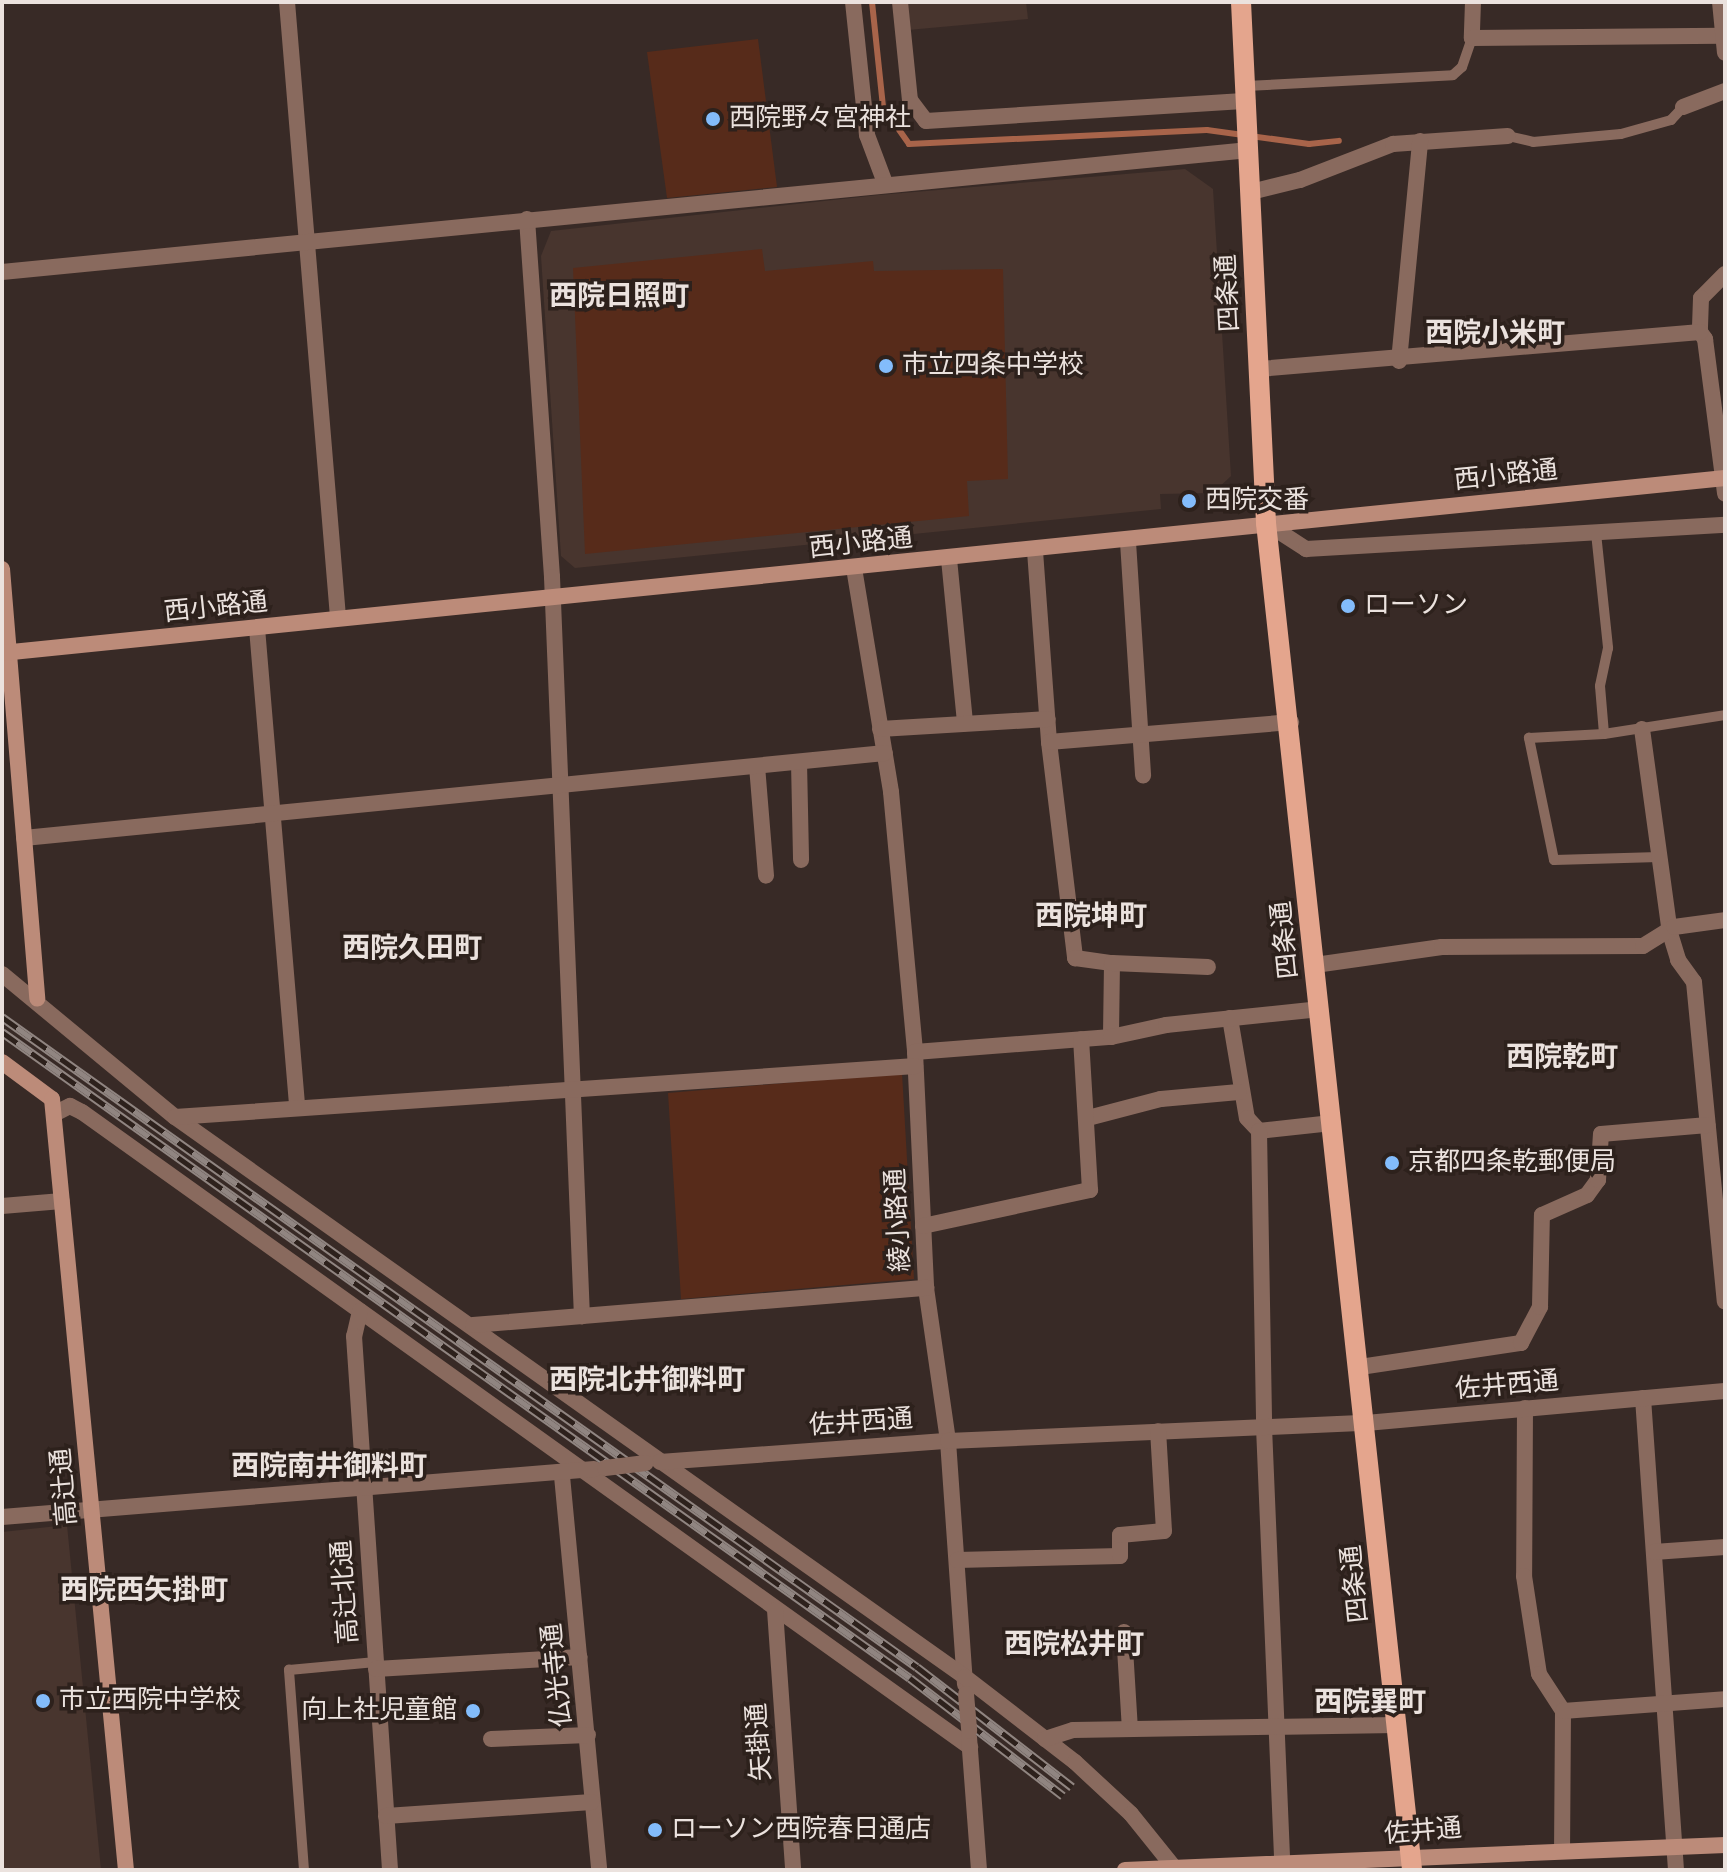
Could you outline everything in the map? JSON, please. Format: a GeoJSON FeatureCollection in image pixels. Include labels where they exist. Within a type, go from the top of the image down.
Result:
{"type":"FeatureCollection","features":[{"type":"Feature","properties":{"kind":"main road","name":"四条通"},"geometry":{"type":"LineString","coordinates":[[1241,2],[1266,523],[1291,722],[1412,1864]]}},
{"type":"Feature","properties":{"kind":"street"},"geometry":{"type":"LineString","coordinates":[[287,2],[338,617]]}},
{"type":"Feature","properties":{"kind":"street"},"geometry":{"type":"LineString","coordinates":[[853,2],[867,135],[885,183]]}},
{"type":"Feature","properties":{"kind":"street"},"geometry":{"type":"LineString","coordinates":[[900,2],[910,100],[926,121],[1247,102]]}},
{"type":"Feature","properties":{"kind":"street"},"geometry":{"type":"LineString","coordinates":[[1473,2],[1472,38],[1722,36]]}},
{"type":"Feature","properties":{"kind":"street"},"geometry":{"type":"LineString","coordinates":[[1720,2],[1725,53]]}},
{"type":"Feature","properties":{"kind":"street"},"geometry":{"type":"LineString","coordinates":[[1683,107],[1725,91]]}},
{"type":"Feature","properties":{"kind":"street"},"geometry":{"type":"LineString","coordinates":[[1251,192],[1300,180],[1378,148],[1420,141],[1508,136]]}},
{"type":"Feature","properties":{"kind":"street"},"geometry":{"type":"LineString","coordinates":[[1399,361],[1420,141]]}},
{"type":"Feature","properties":{"kind":"street"},"geometry":{"type":"LineString","coordinates":[[2,272],[1249,147]]}},
{"type":"Feature","properties":{"kind":"street"},"geometry":{"type":"LineString","coordinates":[[527,219],[552,599],[570,1091],[582,1316]]}},
{"type":"Feature","properties":{"kind":"street"},"geometry":{"type":"LineString","coordinates":[[1724,484],[1705,339],[1700,332],[1701,298],[1725,274]]}},
{"type":"Feature","properties":{"kind":"street"},"geometry":{"type":"LineString","coordinates":[[1259,369],[1399,361],[1700,332]]}},
{"type":"Feature","properties":{"kind":"street","name":"西小路通"},"geometry":{"type":"LineString","coordinates":[[6,653],[338,617],[1128,542],[1266,523],[1724,484]]}},
{"type":"Feature","properties":{"kind":"street"},"geometry":{"type":"LineString","coordinates":[[1266,523],[1306,549],[1725,525]]}},
{"type":"Feature","properties":{"kind":"street"},"geometry":{"type":"LineString","coordinates":[[1128,542],[1143,776]]}},
{"type":"Feature","properties":{"kind":"street"},"geometry":{"type":"LineString","coordinates":[[1035,551],[1049,742],[1075,958],[1112,963],[1208,967]]}},
{"type":"Feature","properties":{"kind":"street"},"geometry":{"type":"LineString","coordinates":[[949,559],[965,723]]}},
{"type":"Feature","properties":{"kind":"street","name":"綾小路通"},"geometry":{"type":"LineString","coordinates":[[854,568],[885,753],[915,1059],[926,1288],[935,1320],[948,1441],[979,1870]]}},
{"type":"Feature","properties":{"kind":"street"},"geometry":{"type":"LineString","coordinates":[[2,569],[6,653],[37,999]]}},
{"type":"Feature","properties":{"kind":"street"},"geometry":{"type":"LineString","coordinates":[[257,628],[297,1107]]}},
{"type":"Feature","properties":{"kind":"street"},"geometry":{"type":"LineString","coordinates":[[880,729],[1048,719]]}},
{"type":"Feature","properties":{"kind":"street"},"geometry":{"type":"LineString","coordinates":[[1049,742],[1291,722]]}},
{"type":"Feature","properties":{"kind":"street"},"geometry":{"type":"LineString","coordinates":[[1642,729],[1670,933],[1678,960],[1694,982],[1725,1302]]}},
{"type":"Feature","properties":{"kind":"street"},"geometry":{"type":"LineString","coordinates":[[24,838],[885,753]]}},
{"type":"Feature","properties":{"kind":"street"},"geometry":{"type":"LineString","coordinates":[[799,762],[801,860]]}},
{"type":"Feature","properties":{"kind":"street"},"geometry":{"type":"LineString","coordinates":[[757,766],[766,876]]}},
{"type":"Feature","properties":{"kind":"street"},"geometry":{"type":"LineString","coordinates":[[1315,965],[1442,947],[1643,946],[1670,933],[1674,927],[1725,920]]}},
{"type":"Feature","properties":{"kind":"street"},"geometry":{"type":"LineString","coordinates":[[1111,1037],[1112,963]]}},
{"type":"Feature","properties":{"kind":"street"},"geometry":{"type":"LineString","coordinates":[[2,974],[37,999],[175,1117],[473,1325],[653,1462],[1045,1739],[1131,1814],[1176,1869]]}},
{"type":"Feature","properties":{"kind":"street"},"geometry":{"type":"LineString","coordinates":[[175,1117],[570,1091],[915,1059],[1320,1009]]}},
{"type":"Feature","properties":{"kind":"street"},"geometry":{"type":"LineString","coordinates":[[1230,1018],[1239,1092],[1247,1118],[1259,1131],[1264,1427],[1282,1865]]}},
{"type":"Feature","properties":{"kind":"street"},"geometry":{"type":"LineString","coordinates":[[923,1226],[1090,1190],[1081,1039]]}},
{"type":"Feature","properties":{"kind":"street"},"geometry":{"type":"LineString","coordinates":[[2,1062],[53,1106],[70,1106],[82,1112],[587,1470],[775,1610],[969,1739]]}},
{"type":"Feature","properties":{"kind":"street"},"geometry":{"type":"LineString","coordinates":[[1088,1118],[1161,1099],[1239,1092]]}},
{"type":"Feature","properties":{"kind":"street","name":"高辻通"},"geometry":{"type":"LineString","coordinates":[[53,1106],[126,1870]]}},
{"type":"Feature","properties":{"kind":"street"},"geometry":{"type":"LineString","coordinates":[[1259,1131],[1332,1123]]}},
{"type":"Feature","properties":{"kind":"street"},"geometry":{"type":"LineString","coordinates":[[1360,1367],[1521,1343],[1540,1307],[1542,1215],[1587,1195],[1598,1180],[1601,1134],[1708,1125]]}},
{"type":"Feature","properties":{"kind":"street"},"geometry":{"type":"LineString","coordinates":[[2,1206],[62,1201]]}},
{"type":"Feature","properties":{"kind":"street"},"geometry":{"type":"LineString","coordinates":[[473,1325],[926,1288]]}},
{"type":"Feature","properties":{"kind":"street","name":"高辻北通"},"geometry":{"type":"LineString","coordinates":[[360,1311],[354,1336],[390,1870]]}},
{"type":"Feature","properties":{"kind":"street","name":"佐井西通"},"geometry":{"type":"LineString","coordinates":[[2,1517],[562,1476],[653,1462],[948,1441],[1366,1423],[1725,1391]]}},
{"type":"Feature","properties":{"kind":"street"},"geometry":{"type":"LineString","coordinates":[[1643,1398],[1676,1870]]}},
{"type":"Feature","properties":{"kind":"street"},"geometry":{"type":"LineString","coordinates":[[1525,1408],[1524,1576],[1539,1674],[1563,1711],[1562,1849]]}},
{"type":"Feature","properties":{"kind":"street"},"geometry":{"type":"LineString","coordinates":[[957,1560],[1120,1556],[1120,1535],[1164,1531],[1158,1431]]}},
{"type":"Feature","properties":{"kind":"street","name":"仏光寺通"},"geometry":{"type":"LineString","coordinates":[[562,1476],[599,1870]]}},
{"type":"Feature","properties":{"kind":"street"},"geometry":{"type":"LineString","coordinates":[[1654,1552],[1725,1547]]}},
{"type":"Feature","properties":{"kind":"street","name":"矢掛通"},"geometry":{"type":"LineString","coordinates":[[775,1610],[793,1870]]}},
{"type":"Feature","properties":{"kind":"street"},"geometry":{"type":"LineString","coordinates":[[1124,1632],[1130,1729]]}},
{"type":"Feature","properties":{"kind":"street"},"geometry":{"type":"LineString","coordinates":[[376,1666],[580,1657]]}},
{"type":"Feature","properties":{"kind":"street"},"geometry":{"type":"LineString","coordinates":[[1563,1711],[1725,1699]]}},
{"type":"Feature","properties":{"kind":"street"},"geometry":{"type":"LineString","coordinates":[[1045,1739],[1073,1730],[1278,1723],[1396,1725]]}},
{"type":"Feature","properties":{"kind":"street"},"geometry":{"type":"LineString","coordinates":[[491,1739],[588,1735]]}},
{"type":"Feature","properties":{"kind":"street"},"geometry":{"type":"LineString","coordinates":[[386,1816],[592,1802]]}},
{"type":"Feature","properties":{"kind":"street","name":"佐井通"},"geometry":{"type":"LineString","coordinates":[[1125,1870],[1412,1864],[1562,1849],[1725,1845]]}},
{"type":"Feature","properties":{"kind":"lane"},"geometry":{"type":"LineString","coordinates":[[1247,102],[1453,75],[1462,67],[1472,38]]}},
{"type":"Feature","properties":{"kind":"lane"},"geometry":{"type":"LineString","coordinates":[[1508,136],[1533,142],[1621,134],[1671,120],[1683,107]]}},
{"type":"Feature","properties":{"kind":"lane"},"geometry":{"type":"LineString","coordinates":[[1596,533],[1608,648],[1600,686],[1604,734]]}},
{"type":"Feature","properties":{"kind":"lane"},"geometry":{"type":"LineString","coordinates":[[1659,857],[1554,860],[1529,738],[1604,734],[1725,715]]}},
{"type":"Feature","properties":{"kind":"lane"},"geometry":{"type":"LineString","coordinates":[[304,1870],[289,1670],[376,1666]]}},
{"type":"Feature","properties":{"kind":"shaded area"},"geometry":{"type":"Polygon","coordinates":[[[905,2],[1026,2],[1028,19],[908,30],[905,2]]]}},
{"type":"Feature","properties":{"kind":"shaded area"},"geometry":{"type":"Polygon","coordinates":[[[758,39],[777,187],[667,198],[647,52],[758,39]]]}},
{"type":"Feature","properties":{"kind":"shaded area","name":"市立四条中学校"},"geometry":{"type":"Polygon","coordinates":[[[1185,169],[1213,189],[1231,476],[1213,493],[1160,494],[1161,509],[575,568],[561,556],[541,256],[551,231],[879,195],[1185,169]]]}},
{"type":"Feature","properties":{"kind":"shaded area"},"geometry":{"type":"Polygon","coordinates":[[[762,249],[765,271],[873,261],[874,271],[1003,269],[1008,479],[967,481],[969,516],[585,554],[573,268],[762,249]]]}},
{"type":"Feature","properties":{"kind":"shaded area"},"geometry":{"type":"Polygon","coordinates":[[[902,1073],[914,1279],[681,1299],[668,1093],[902,1073]]]}},
{"type":"Feature","properties":{"kind":"shaded area","name":"市立西院中学校"},"geometry":{"type":"Polygon","coordinates":[[[67,1525],[101,1870],[2,1870],[2,1532],[67,1525]]]}},
{"type":"Feature","properties":{"kind":"waterway"},"geometry":{"type":"LineString","coordinates":[[872,2],[883,107],[909,144],[1207,130],[1309,144],[1339,141]]}},
{"type":"Feature","properties":{"kind":"railway"},"geometry":{"type":"LineString","coordinates":[[2,1017],[917,1667],[1072,1787]]}},
{"type":"Feature","properties":{"kind":"railway"},"geometry":{"type":"LineString","coordinates":[[2,1032],[910,1678],[1063,1796]]}},
{"type":"Feature","properties":{"kind":"place","name":"西院野々宮神社"},"geometry":{"type":"Point","coordinates":[713,119]}},
{"type":"Feature","properties":{"kind":"place","name":"市立四条中学校"},"geometry":{"type":"Point","coordinates":[886,366]}},
{"type":"Feature","properties":{"kind":"place","name":"西院交番"},"geometry":{"type":"Point","coordinates":[1189,501]}},
{"type":"Feature","properties":{"kind":"place","name":"ローソン"},"geometry":{"type":"Point","coordinates":[1348,606]}},
{"type":"Feature","properties":{"kind":"place","name":"京都四条乾郵便局"},"geometry":{"type":"Point","coordinates":[1392,1163]}},
{"type":"Feature","properties":{"kind":"place","name":"市立西院中学校"},"geometry":{"type":"Point","coordinates":[43,1701]}},
{"type":"Feature","properties":{"kind":"place","name":"向上社児童館"},"geometry":{"type":"Point","coordinates":[473,1711]}},
{"type":"Feature","properties":{"kind":"place","name":"ローソン西院春日通店"},"geometry":{"type":"Point","coordinates":[655,1830]}},
{"type":"Feature","properties":{"kind":"district","name":"西院日照町"},"geometry":{"type":"Point","coordinates":[619,297]}},
{"type":"Feature","properties":{"kind":"district","name":"西院小米町"},"geometry":{"type":"Point","coordinates":[1495,334]}},
{"type":"Feature","properties":{"kind":"district","name":"西院坤町"},"geometry":{"type":"Point","coordinates":[1091,917]}},
{"type":"Feature","properties":{"kind":"district","name":"西院久田町"},"geometry":{"type":"Point","coordinates":[412,949]}},
{"type":"Feature","properties":{"kind":"district","name":"西院乾町"},"geometry":{"type":"Point","coordinates":[1562,1058]}},
{"type":"Feature","properties":{"kind":"district","name":"西院北井御料町"},"geometry":{"type":"Point","coordinates":[647,1381]}},
{"type":"Feature","properties":{"kind":"district","name":"西院南井御料町"},"geometry":{"type":"Point","coordinates":[329,1467]}},
{"type":"Feature","properties":{"kind":"district","name":"西院西矢掛町"},"geometry":{"type":"Point","coordinates":[144,1591]}},
{"type":"Feature","properties":{"kind":"district","name":"西院松井町"},"geometry":{"type":"Point","coordinates":[1074,1645]}},
{"type":"Feature","properties":{"kind":"district","name":"西院巽町"},"geometry":{"type":"Point","coordinates":[1370,1703]}}]}
